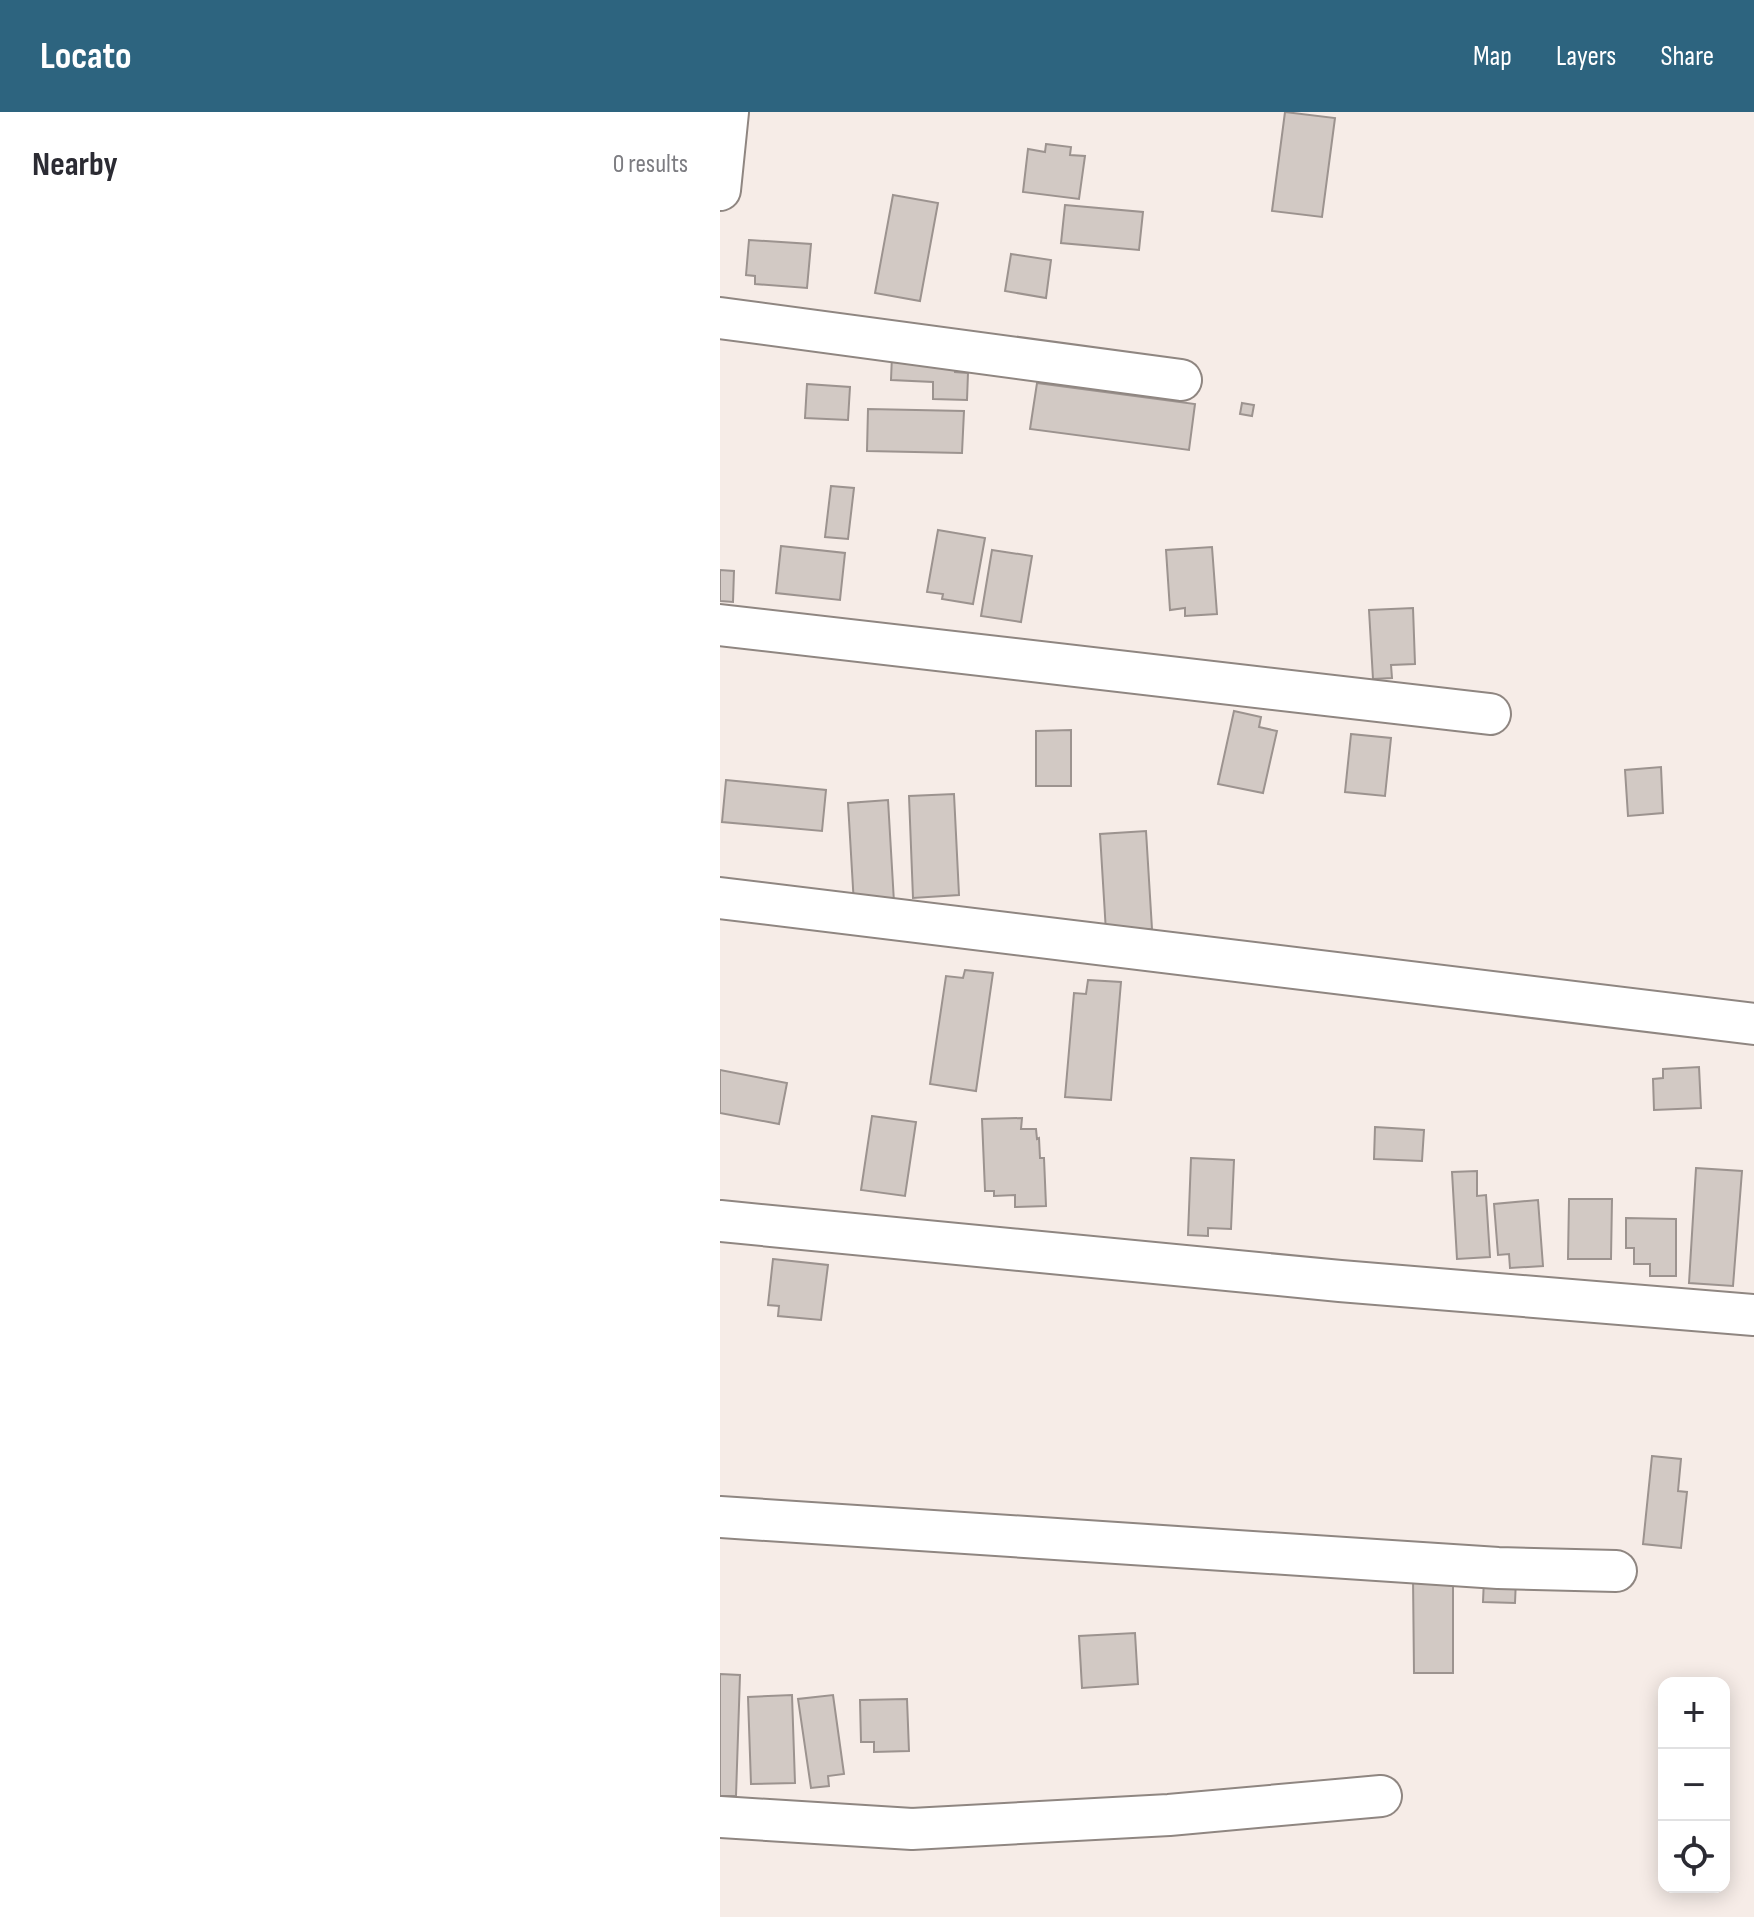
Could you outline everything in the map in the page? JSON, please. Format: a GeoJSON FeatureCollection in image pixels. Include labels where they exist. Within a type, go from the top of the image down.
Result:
{"type":"FeatureCollection","features":[{"type":"Feature","properties":{"kind":"street"},"geometry":{"type":"LineString","coordinates":[[720,190],[728,112]]}},
{"type":"Feature","properties":{"kind":"street"},"geometry":{"type":"LineString","coordinates":[[720,318],[1181,380]]}},
{"type":"Feature","properties":{"kind":"street"},"geometry":{"type":"LineString","coordinates":[[720,625],[1490,714]]}},
{"type":"Feature","properties":{"kind":"street"},"geometry":{"type":"LineString","coordinates":[[720,898],[1754,1024]]}},
{"type":"Feature","properties":{"kind":"street"},"geometry":{"type":"LineString","coordinates":[[720,1221],[1324,1280],[1754,1315]]}},
{"type":"Feature","properties":{"kind":"street"},"geometry":{"type":"LineString","coordinates":[[720,1517],[1483,1567],[1616,1571]]}},
{"type":"Feature","properties":{"kind":"street"},"geometry":{"type":"LineString","coordinates":[[720,1817],[912,1829],[1169,1815],[1381,1796]]}},
{"type":"Feature","properties":{"kind":"building"},"geometry":{"type":"Polygon","coordinates":[[[1285,112],[1335,118],[1322,217],[1272,211],[1285,112]]]}},
{"type":"Feature","properties":{"kind":"building"},"geometry":{"type":"Polygon","coordinates":[[[1046,144],[1071,147],[1070,155],[1085,156],[1079,199],[1023,192],[1028,149],[1045,152],[1046,144]]]}},
{"type":"Feature","properties":{"kind":"building"},"geometry":{"type":"Polygon","coordinates":[[[893,195],[938,203],[920,301],[875,293],[893,195]]]}},
{"type":"Feature","properties":{"kind":"building"},"geometry":{"type":"Polygon","coordinates":[[[1065,205],[1143,212],[1139,250],[1061,243],[1065,205]]]}},
{"type":"Feature","properties":{"kind":"building"},"geometry":{"type":"Polygon","coordinates":[[[749,240],[811,244],[807,288],[755,284],[755,276],[746,275],[749,240]]]}},
{"type":"Feature","properties":{"kind":"building"},"geometry":{"type":"Polygon","coordinates":[[[1011,254],[1051,260],[1046,298],[1005,291],[1011,254]]]}},
{"type":"Feature","properties":{"kind":"building"},"geometry":{"type":"Polygon","coordinates":[[[892,355],[955,358],[955,372],[968,373],[967,400],[933,399],[933,382],[891,380],[892,355]]]}},
{"type":"Feature","properties":{"kind":"building"},"geometry":{"type":"Polygon","coordinates":[[[1037,383],[1195,404],[1189,450],[1030,429],[1037,383]]]}},
{"type":"Feature","properties":{"kind":"building"},"geometry":{"type":"Polygon","coordinates":[[[807,384],[850,387],[848,420],[805,418],[807,384]]]}},
{"type":"Feature","properties":{"kind":"building"},"geometry":{"type":"Polygon","coordinates":[[[1242,403],[1254,405],[1252,416],[1240,414],[1242,403]]]}},
{"type":"Feature","properties":{"kind":"building"},"geometry":{"type":"Polygon","coordinates":[[[868,409],[964,411],[962,453],[867,451],[868,409]]]}},
{"type":"Feature","properties":{"kind":"building"},"geometry":{"type":"Polygon","coordinates":[[[831,486],[854,488],[848,539],[825,537],[831,486]]]}},
{"type":"Feature","properties":{"kind":"building"},"geometry":{"type":"Polygon","coordinates":[[[938,530],[985,538],[973,604],[942,599],[943,594],[927,592],[938,530]]]}},
{"type":"Feature","properties":{"kind":"building"},"geometry":{"type":"Polygon","coordinates":[[[781,546],[845,553],[840,600],[776,593],[781,546]]]}},
{"type":"Feature","properties":{"kind":"building"},"geometry":{"type":"Polygon","coordinates":[[[1212,547],[1217,614],[1185,616],[1185,608],[1170,610],[1166,550],[1212,547]]]}},
{"type":"Feature","properties":{"kind":"building"},"geometry":{"type":"Polygon","coordinates":[[[992,550],[1032,556],[1021,622],[981,616],[992,550]]]}},
{"type":"Feature","properties":{"kind":"building"},"geometry":{"type":"Polygon","coordinates":[[[720,570],[734,571],[733,602],[720,601],[720,570]]]}},
{"type":"Feature","properties":{"kind":"building"},"geometry":{"type":"Polygon","coordinates":[[[1413,608],[1415,664],[1391,665],[1392,678],[1373,679],[1369,610],[1413,608]]]}},
{"type":"Feature","properties":{"kind":"building"},"geometry":{"type":"Polygon","coordinates":[[[1234,711],[1261,717],[1259,727],[1277,731],[1263,793],[1218,784],[1234,711]]]}},
{"type":"Feature","properties":{"kind":"building"},"geometry":{"type":"Polygon","coordinates":[[[1071,730],[1071,786],[1036,786],[1036,731],[1071,730]]]}},
{"type":"Feature","properties":{"kind":"building"},"geometry":{"type":"Polygon","coordinates":[[[1351,734],[1391,738],[1385,796],[1345,792],[1351,734]]]}},
{"type":"Feature","properties":{"kind":"building"},"geometry":{"type":"Polygon","coordinates":[[[1661,767],[1663,813],[1628,816],[1625,770],[1661,767]]]}},
{"type":"Feature","properties":{"kind":"building"},"geometry":{"type":"Polygon","coordinates":[[[726,780],[826,790],[822,831],[722,822],[726,780]]]}},
{"type":"Feature","properties":{"kind":"building"},"geometry":{"type":"Polygon","coordinates":[[[954,794],[959,895],[913,898],[909,796],[954,794]]]}},
{"type":"Feature","properties":{"kind":"building"},"geometry":{"type":"Polygon","coordinates":[[[888,800],[894,902],[854,905],[848,803],[888,800]]]}},
{"type":"Feature","properties":{"kind":"building"},"geometry":{"type":"Polygon","coordinates":[[[1146,831],[1152,929],[1106,932],[1100,834],[1146,831]]]}},
{"type":"Feature","properties":{"kind":"building"},"geometry":{"type":"Polygon","coordinates":[[[965,970],[993,973],[976,1091],[930,1084],[946,976],[963,978],[965,970]]]}},
{"type":"Feature","properties":{"kind":"building"},"geometry":{"type":"Polygon","coordinates":[[[1088,980],[1121,982],[1111,1100],[1065,1097],[1074,993],[1086,994],[1088,980]]]}},
{"type":"Feature","properties":{"kind":"building"},"geometry":{"type":"Polygon","coordinates":[[[1699,1067],[1701,1108],[1654,1110],[1653,1079],[1663,1078],[1663,1069],[1699,1067]]]}},
{"type":"Feature","properties":{"kind":"building"},"geometry":{"type":"Polygon","coordinates":[[[720,1070],[787,1083],[779,1124],[720,1113],[720,1070]]]}},
{"type":"Feature","properties":{"kind":"building"},"geometry":{"type":"Polygon","coordinates":[[[872,1116],[916,1122],[905,1196],[861,1190],[872,1116]]]}},
{"type":"Feature","properties":{"kind":"building"},"geometry":{"type":"Polygon","coordinates":[[[1022,1118],[1021,1129],[1036,1129],[1039,1138],[1040,1158],[1044,1158],[1046,1206],[1015,1207],[1015,1195],[994,1196],[994,1191],[985,1191],[982,1119],[1022,1118]]]}},
{"type":"Feature","properties":{"kind":"building"},"geometry":{"type":"Polygon","coordinates":[[[1375,1127],[1424,1130],[1422,1161],[1374,1159],[1375,1127]]]}},
{"type":"Feature","properties":{"kind":"building"},"geometry":{"type":"Polygon","coordinates":[[[1191,1158],[1234,1160],[1231,1229],[1208,1228],[1208,1236],[1188,1235],[1191,1158]]]}},
{"type":"Feature","properties":{"kind":"building"},"geometry":{"type":"Polygon","coordinates":[[[1696,1168],[1742,1171],[1733,1286],[1689,1283],[1696,1168]]]}},
{"type":"Feature","properties":{"kind":"building"},"geometry":{"type":"Polygon","coordinates":[[[1477,1171],[1477,1196],[1486,1195],[1490,1257],[1457,1259],[1452,1172],[1477,1171]]]}},
{"type":"Feature","properties":{"kind":"building"},"geometry":{"type":"Polygon","coordinates":[[[1569,1199],[1612,1199],[1611,1259],[1568,1259],[1569,1199]]]}},
{"type":"Feature","properties":{"kind":"building"},"geometry":{"type":"Polygon","coordinates":[[[1538,1200],[1543,1266],[1510,1268],[1509,1254],[1498,1255],[1494,1204],[1538,1200]]]}},
{"type":"Feature","properties":{"kind":"building"},"geometry":{"type":"Polygon","coordinates":[[[1626,1218],[1676,1219],[1676,1276],[1650,1276],[1650,1264],[1634,1264],[1634,1248],[1626,1248],[1626,1218]]]}},
{"type":"Feature","properties":{"kind":"building"},"geometry":{"type":"Polygon","coordinates":[[[773,1259],[828,1265],[821,1320],[778,1316],[779,1306],[768,1305],[773,1259]]]}},
{"type":"Feature","properties":{"kind":"building"},"geometry":{"type":"Polygon","coordinates":[[[1652,1456],[1681,1459],[1678,1491],[1687,1492],[1681,1548],[1643,1544],[1652,1456]]]}},
{"type":"Feature","properties":{"kind":"building"},"geometry":{"type":"Polygon","coordinates":[[[1413,1577],[1453,1577],[1453,1673],[1414,1673],[1413,1577]]]}},
{"type":"Feature","properties":{"kind":"building"},"geometry":{"type":"Polygon","coordinates":[[[1484,1578],[1516,1579],[1515,1603],[1483,1602],[1484,1578]]]}},
{"type":"Feature","properties":{"kind":"building"},"geometry":{"type":"Polygon","coordinates":[[[1135,1633],[1138,1684],[1082,1688],[1079,1636],[1135,1633]]]}},
{"type":"Feature","properties":{"kind":"building"},"geometry":{"type":"Polygon","coordinates":[[[720,1674],[740,1675],[736,1796],[720,1796],[720,1674]]]}},
{"type":"Feature","properties":{"kind":"building"},"geometry":{"type":"Polygon","coordinates":[[[792,1695],[795,1783],[751,1784],[748,1697],[792,1695]]]}},
{"type":"Feature","properties":{"kind":"building"},"geometry":{"type":"Polygon","coordinates":[[[833,1695],[844,1774],[828,1776],[829,1786],[811,1788],[798,1699],[833,1695]]]}},
{"type":"Feature","properties":{"kind":"building"},"geometry":{"type":"Polygon","coordinates":[[[907,1699],[909,1751],[874,1752],[874,1742],[861,1742],[860,1700],[907,1699]]]}}]}
